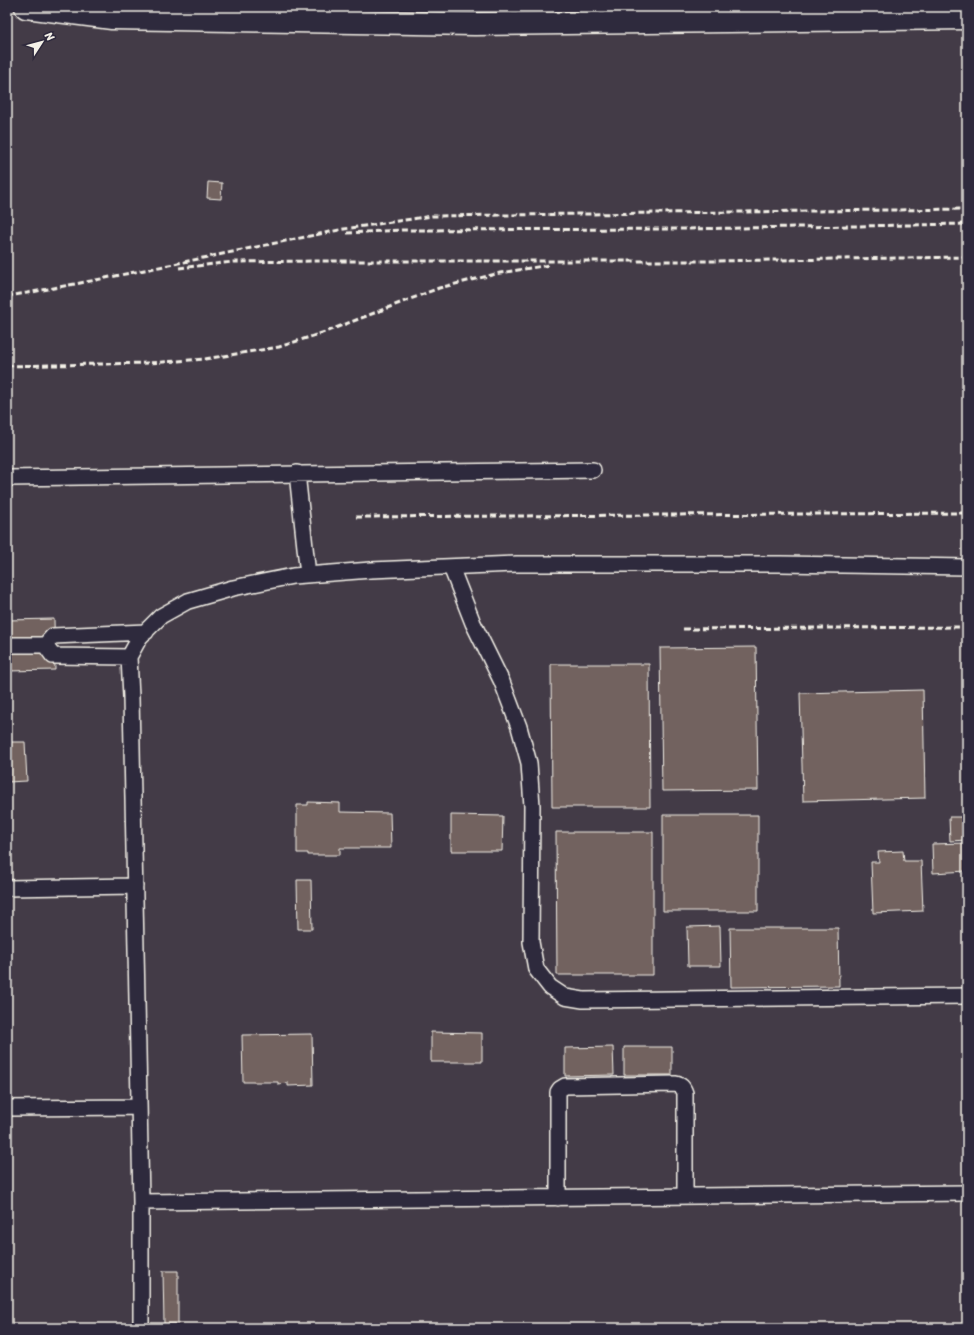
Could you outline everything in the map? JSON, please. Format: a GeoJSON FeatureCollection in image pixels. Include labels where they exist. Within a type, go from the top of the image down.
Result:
{"type":"FeatureCollection","features":[{"type":"Feature","properties":{"kind":"street"},"geometry":{"type":"LineString","coordinates":[[26,7],[112,18],[475,24],[967,18]]}},
{"type":"Feature","properties":{"kind":"lane"},"geometry":{"type":"LineString","coordinates":[[7,478],[593,470]]}},
{"type":"Feature","properties":{"kind":"lane"},"geometry":{"type":"LineString","coordinates":[[297,473],[308,575]]}},
{"type":"Feature","properties":{"kind":"lane"},"geometry":{"type":"LineString","coordinates":[[141,1328],[141,1202],[129,657],[140,637],[161,616],[188,601],[233,588],[293,576],[371,570],[517,564],[750,564],[967,567]]}},
{"type":"Feature","properties":{"kind":"lane"},"geometry":{"type":"LineString","coordinates":[[451,567],[474,623],[502,682],[519,727],[529,764],[532,806],[531,942],[536,968],[550,988],[565,997],[583,1000],[967,996]]}},
{"type":"Feature","properties":{"kind":"lane"},"geometry":{"type":"LineString","coordinates":[[7,645],[45,645],[53,636],[146,632]]}},
{"type":"Feature","properties":{"kind":"lane"},"geometry":{"type":"LineString","coordinates":[[45,645],[53,656],[129,657]]}},
{"type":"Feature","properties":{"kind":"lane"},"geometry":{"type":"LineString","coordinates":[[7,888],[135,886]]}},
{"type":"Feature","properties":{"kind":"lane"},"geometry":{"type":"LineString","coordinates":[[558,1198],[558,1092],[560,1089],[565,1086],[675,1084],[683,1088],[685,1093],[684,1196]]}},
{"type":"Feature","properties":{"kind":"lane"},"geometry":{"type":"LineString","coordinates":[[7,1108],[139,1107]]}},
{"type":"Feature","properties":{"kind":"lane"},"geometry":{"type":"LineString","coordinates":[[141,1202],[967,1192]]}},
{"type":"Feature","properties":{"kind":"building"},"geometry":{"type":"Polygon","coordinates":[[[208,182],[222,183],[221,199],[207,198],[208,182]]]}},
{"type":"Feature","properties":{"kind":"building"},"geometry":{"type":"Polygon","coordinates":[[[54,619],[55,670],[7,671],[7,620],[54,619]]]}},
{"type":"Feature","properties":{"kind":"building"},"geometry":{"type":"Polygon","coordinates":[[[756,647],[758,790],[662,791],[660,648],[756,647]]]}},
{"type":"Feature","properties":{"kind":"building"},"geometry":{"type":"Polygon","coordinates":[[[551,664],[649,664],[650,807],[552,807],[551,664]]]}},
{"type":"Feature","properties":{"kind":"building"},"geometry":{"type":"Polygon","coordinates":[[[923,690],[925,798],[803,801],[800,693],[923,690]]]}},
{"type":"Feature","properties":{"kind":"building"},"geometry":{"type":"Polygon","coordinates":[[[7,742],[25,742],[27,781],[7,782],[7,742]]]}},
{"type":"Feature","properties":{"kind":"building"},"geometry":{"type":"Polygon","coordinates":[[[308,802],[340,803],[340,812],[390,813],[391,848],[340,848],[340,855],[308,855],[308,853],[297,853],[297,805],[308,805],[308,802]]]}},
{"type":"Feature","properties":{"kind":"building"},"geometry":{"type":"Polygon","coordinates":[[[451,815],[503,816],[502,851],[451,851],[451,815]]]}},
{"type":"Feature","properties":{"kind":"building"},"geometry":{"type":"Polygon","coordinates":[[[663,815],[758,815],[758,911],[663,911],[663,815]]]}},
{"type":"Feature","properties":{"kind":"building"},"geometry":{"type":"Polygon","coordinates":[[[949,817],[967,817],[967,840],[950,841],[949,817]]]}},
{"type":"Feature","properties":{"kind":"building"},"geometry":{"type":"Polygon","coordinates":[[[556,832],[653,832],[653,975],[557,975],[556,832]]]}},
{"type":"Feature","properties":{"kind":"building"},"geometry":{"type":"Polygon","coordinates":[[[967,843],[967,871],[933,873],[932,844],[967,843]]]}},
{"type":"Feature","properties":{"kind":"building"},"geometry":{"type":"Polygon","coordinates":[[[903,851],[904,861],[921,861],[923,911],[873,913],[871,862],[879,862],[878,852],[903,851]]]}},
{"type":"Feature","properties":{"kind":"building"},"geometry":{"type":"Polygon","coordinates":[[[297,880],[311,880],[312,929],[298,929],[297,880]]]}},
{"type":"Feature","properties":{"kind":"building"},"geometry":{"type":"Polygon","coordinates":[[[720,926],[721,966],[688,966],[687,927],[720,926]]]}},
{"type":"Feature","properties":{"kind":"building"},"geometry":{"type":"Polygon","coordinates":[[[730,928],[838,928],[839,986],[731,987],[730,928]]]}},
{"type":"Feature","properties":{"kind":"building"},"geometry":{"type":"Polygon","coordinates":[[[431,1032],[482,1033],[482,1062],[431,1062],[431,1032]]]}},
{"type":"Feature","properties":{"kind":"building"},"geometry":{"type":"Polygon","coordinates":[[[312,1034],[313,1085],[288,1086],[288,1083],[278,1084],[278,1082],[243,1082],[242,1035],[312,1034]]]}},
{"type":"Feature","properties":{"kind":"building"},"geometry":{"type":"Polygon","coordinates":[[[613,1047],[614,1075],[565,1076],[565,1048],[613,1047]]]}},
{"type":"Feature","properties":{"kind":"building"},"geometry":{"type":"Polygon","coordinates":[[[624,1047],[672,1047],[672,1075],[624,1075],[624,1047]]]}},
{"type":"Feature","properties":{"kind":"building"},"geometry":{"type":"Polygon","coordinates":[[[163,1271],[178,1271],[178,1324],[164,1324],[163,1271]]]}},
{"type":"Feature","properties":{"kind":"building"},"geometry":{"type":"Polygon","coordinates":[[[322,1327],[371,1328],[322,1328],[322,1327]]]}},
{"type":"Feature","properties":{"kind":"railway"},"geometry":{"type":"LineString","coordinates":[[7,296],[96,280],[344,229],[432,216],[967,209]]}},
{"type":"Feature","properties":{"kind":"railway"},"geometry":{"type":"LineString","coordinates":[[347,233],[402,230],[685,229],[967,224]]}},
{"type":"Feature","properties":{"kind":"railway"},"geometry":{"type":"LineString","coordinates":[[179,268],[233,262],[711,261],[967,257]]}},
{"type":"Feature","properties":{"kind":"railway"},"geometry":{"type":"LineString","coordinates":[[7,366],[149,363],[205,359],[279,347],[325,332],[439,288],[500,273],[549,265]]}},
{"type":"Feature","properties":{"kind":"railway"},"geometry":{"type":"LineString","coordinates":[[356,517],[967,513]]}},
{"type":"Feature","properties":{"kind":"railway"},"geometry":{"type":"LineString","coordinates":[[683,629],[967,627]]}}]}
